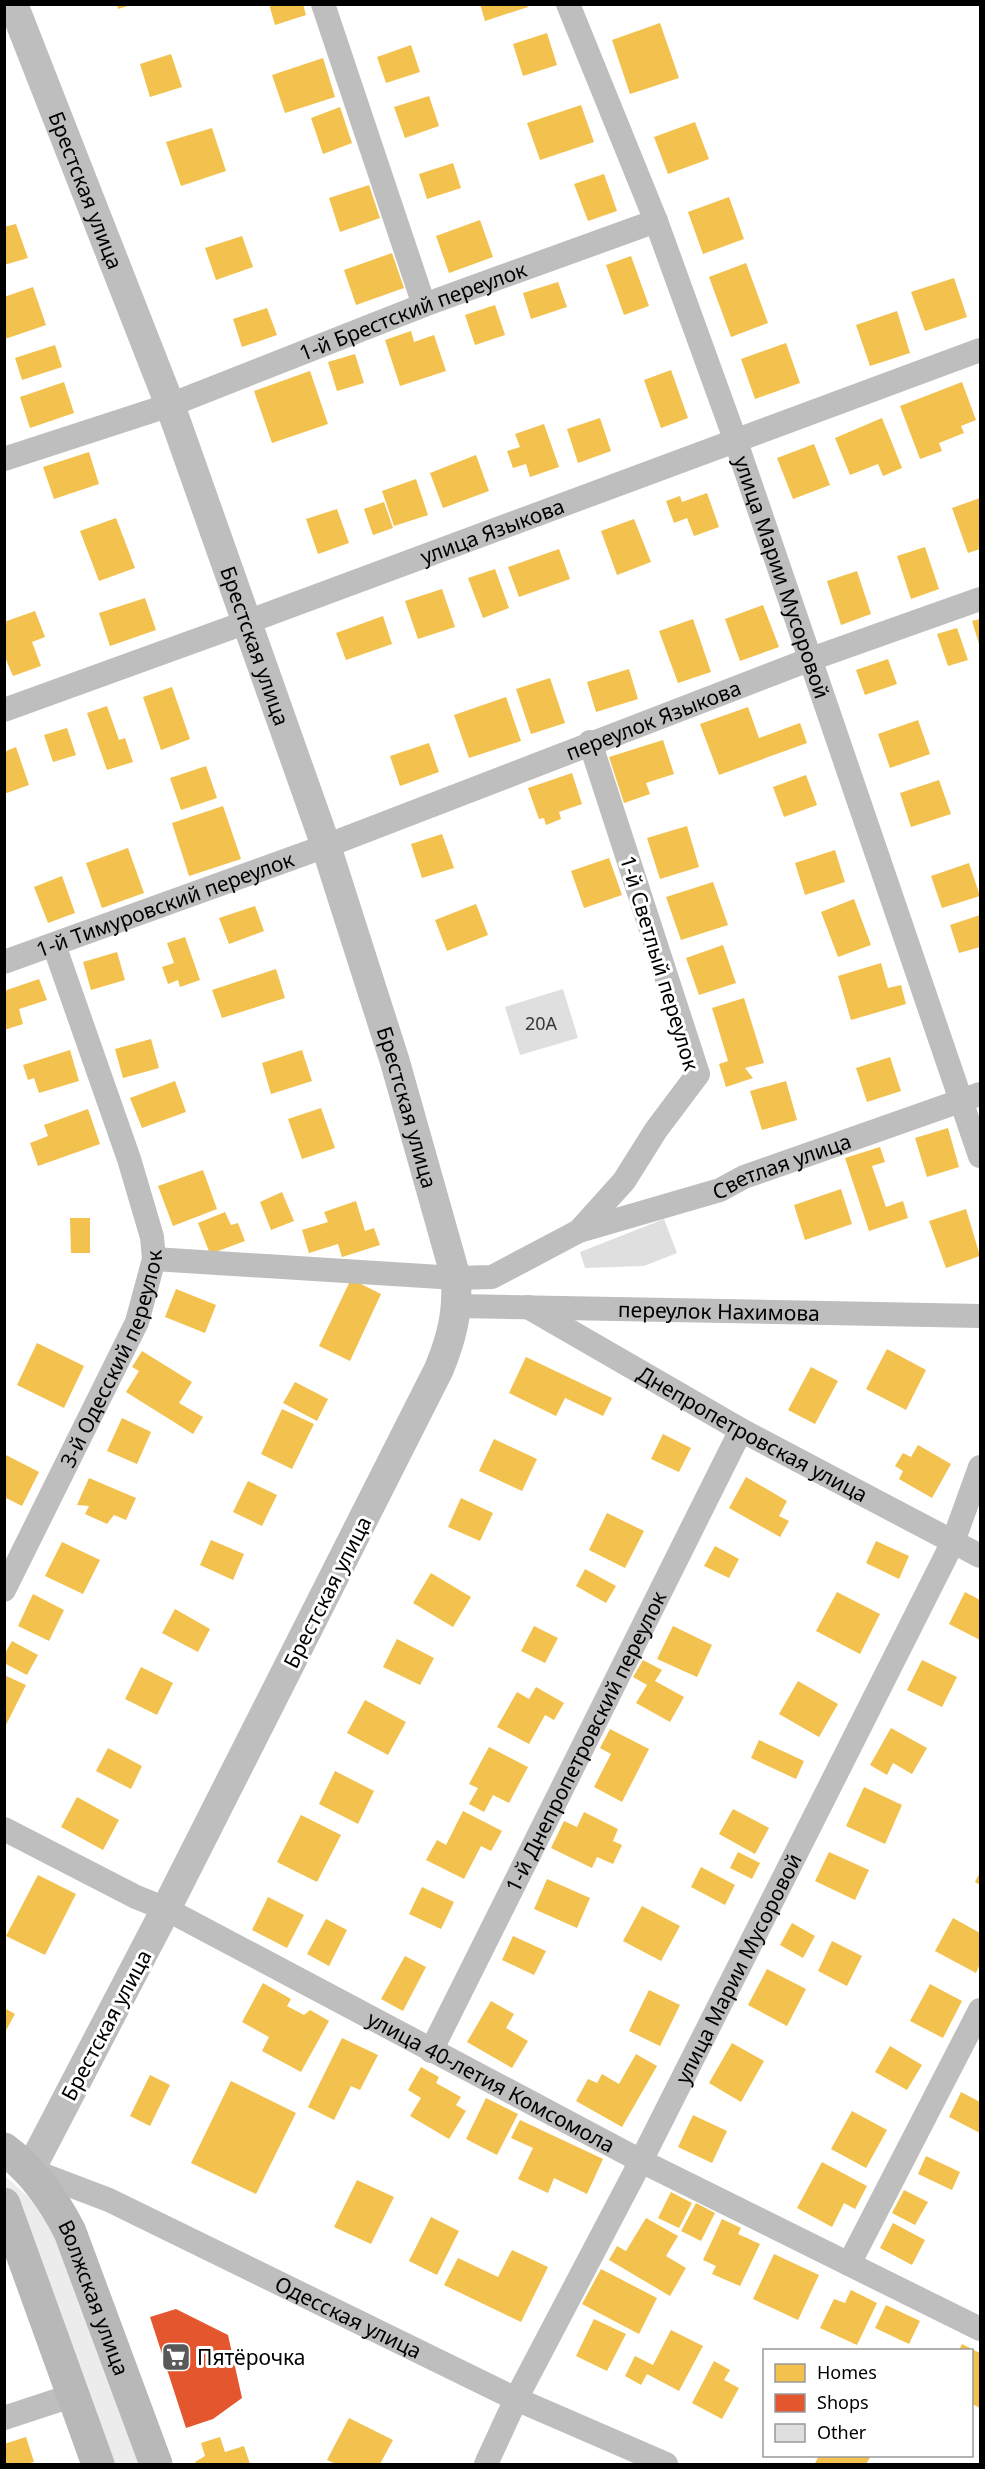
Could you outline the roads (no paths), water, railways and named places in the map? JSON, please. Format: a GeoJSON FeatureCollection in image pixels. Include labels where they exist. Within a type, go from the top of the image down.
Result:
{"type":"FeatureCollection","features":[{"type":"Feature","properties":{"kind":"main road","name":"Волжская улица"},"geometry":{"type":"LineString","coordinates":[[4,2150],[30,2170],[51,2198],[70,2232],[156,2464]]}},
{"type":"Feature","properties":{"kind":"main road"},"geometry":{"type":"LineString","coordinates":[[4,2204],[98,2464]]}},
{"type":"Feature","properties":{"kind":"street","name":"Брестская улица"},"geometry":{"type":"LineString","coordinates":[[13,4],[170,405],[326,846],[395,1062],[457,1292],[450,1341],[440,1369],[166,1909],[30,2170]]}},
{"type":"Feature","properties":{"kind":"street"},"geometry":{"type":"LineString","coordinates":[[322,4],[424,305]]}},
{"type":"Feature","properties":{"kind":"street","name":"улица Марии Мусоровой"},"geometry":{"type":"LineString","coordinates":[[568,4],[656,221],[735,439],[811,658],[971,1098],[981,1156]]}},
{"type":"Feature","properties":{"kind":"street","name":"1-й Брестский переулок"},"geometry":{"type":"LineString","coordinates":[[4,459],[170,405],[424,305],[656,221]]}},
{"type":"Feature","properties":{"kind":"street","name":"улица Языкова"},"geometry":{"type":"LineString","coordinates":[[4,710],[981,350]]}},
{"type":"Feature","properties":{"kind":"street","name":"переулок Языкова"},"geometry":{"type":"LineString","coordinates":[[326,846],[811,658],[981,599]]}},
{"type":"Feature","properties":{"kind":"street","name":"1-й Светлый переулок"},"geometry":{"type":"LineString","coordinates":[[457,1292],[492,1277],[579,1231],[624,1181],[656,1130],[698,1074],[590,742]]}},
{"type":"Feature","properties":{"kind":"street","name":"1-й Тимуровский переулок"},"geometry":{"type":"LineString","coordinates":[[4,962],[326,846]]}},
{"type":"Feature","properties":{"kind":"street","name":"3-й Одесский переулок"},"geometry":{"type":"LineString","coordinates":[[4,1590],[137,1322],[154,1259],[152,1237],[129,1159],[54,945]]}},
{"type":"Feature","properties":{"kind":"street","name":"Светлая улица"},"geometry":{"type":"LineString","coordinates":[[579,1231],[720,1190],[744,1177],[971,1098]]}},
{"type":"Feature","properties":{"kind":"street"},"geometry":{"type":"LineString","coordinates":[[154,1259],[457,1292]]}},
{"type":"Feature","properties":{"kind":"street","name":"переулок Нахимова"},"geometry":{"type":"LineString","coordinates":[[457,1292],[527,1306],[981,1316]]}},
{"type":"Feature","properties":{"kind":"street","name":"Днепропетровская улица"},"geometry":{"type":"LineString","coordinates":[[527,1306],[741,1430],[981,1556]]}},
{"type":"Feature","properties":{"kind":"street","name":"1-й Днепропетровский переулок"},"geometry":{"type":"LineString","coordinates":[[431,2051],[741,1430]]}},
{"type":"Feature","properties":{"kind":"street","name":"улица Марии Мусоровой"},"geometry":{"type":"LineString","coordinates":[[486,2464],[516,2399],[641,2161],[952,1542],[981,1467]]}},
{"type":"Feature","properties":{"kind":"street","name":"улица 40-летия Комсомола"},"geometry":{"type":"LineString","coordinates":[[4,1829],[136,1897],[166,1909],[641,2161],[981,2329]]}},
{"type":"Feature","properties":{"kind":"street"},"geometry":{"type":"LineString","coordinates":[[849,2264],[981,2010]]}},
{"type":"Feature","properties":{"kind":"street","name":"Одесская улица"},"geometry":{"type":"LineString","coordinates":[[30,2170],[109,2200],[516,2399],[666,2464]]}},
{"type":"Feature","properties":{"kind":"street"},"geometry":{"type":"LineString","coordinates":[[4,2418],[74,2395]]}},
{"type":"Feature","properties":{"kind":"place","name":"Пятёрочка"},"geometry":{"type":"Point","coordinates":[176,2357]}}]}
